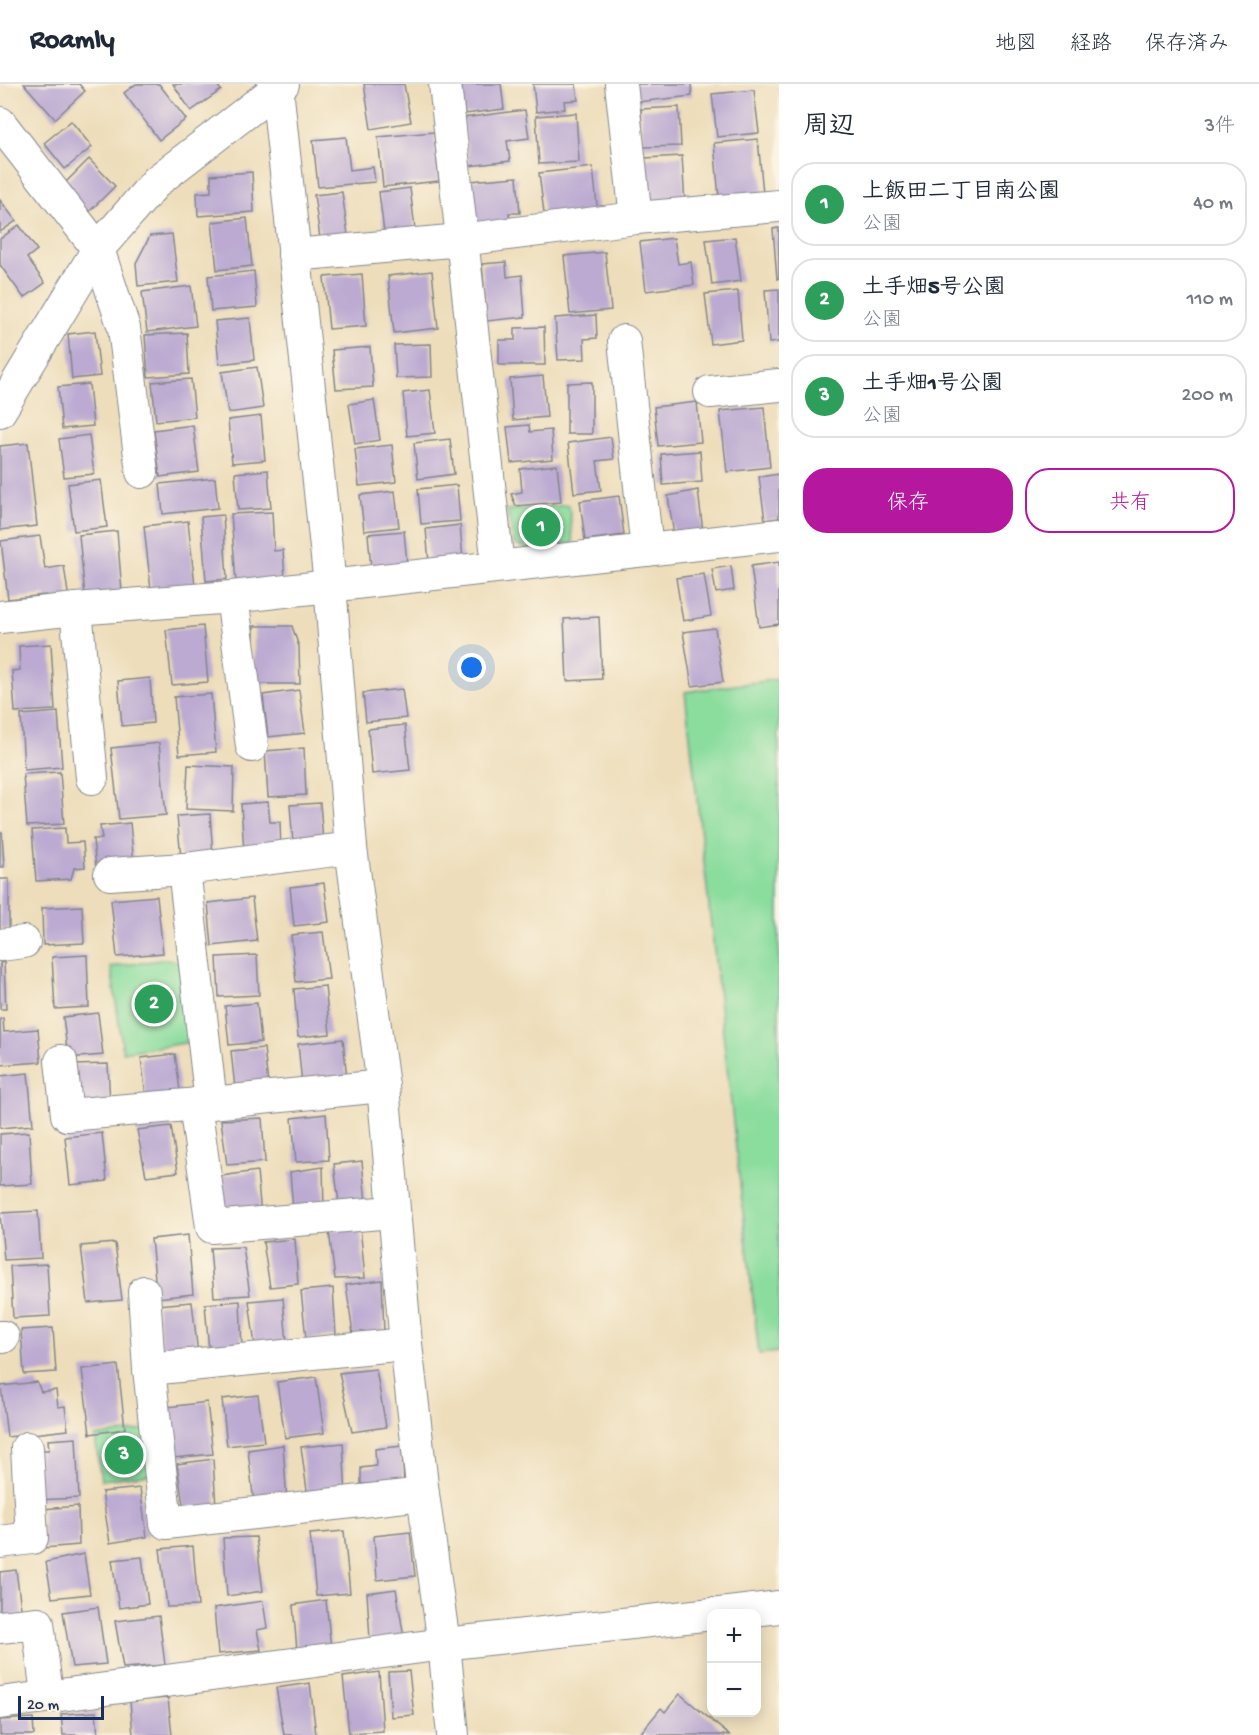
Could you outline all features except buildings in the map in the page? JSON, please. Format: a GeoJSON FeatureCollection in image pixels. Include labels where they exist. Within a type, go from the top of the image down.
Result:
{"type":"FeatureCollection","features":[{"type":"Feature","properties":{"kind":"street"},"geometry":{"type":"LineString","coordinates":[[445,84],[498,566]]}},
{"type":"Feature","properties":{"kind":"street"},"geometry":{"type":"LineString","coordinates":[[621,84],[636,218]]}},
{"type":"Feature","properties":{"kind":"street"},"geometry":{"type":"LineString","coordinates":[[0,411],[98,249],[158,181],[268,90]]}},
{"type":"Feature","properties":{"kind":"street"},"geometry":{"type":"LineString","coordinates":[[268,90],[294,255],[330,585],[351,848],[382,1086],[406,1344],[423,1494],[444,1644],[453,1735]]}},
{"type":"Feature","properties":{"kind":"street"},"geometry":{"type":"LineString","coordinates":[[0,123],[98,249],[124,328],[142,472]]}},
{"type":"Feature","properties":{"kind":"street"},"geometry":{"type":"LineString","coordinates":[[294,255],[461,240],[636,218],[779,206]]}},
{"type":"Feature","properties":{"kind":"street"},"geometry":{"type":"LineString","coordinates":[[624,340],[647,550]]}},
{"type":"Feature","properties":{"kind":"street"},"geometry":{"type":"LineString","coordinates":[[710,392],[779,385]]}},
{"type":"Feature","properties":{"kind":"street"},"geometry":{"type":"LineString","coordinates":[[0,617],[232,597],[779,535]]}},
{"type":"Feature","properties":{"kind":"street"},"geometry":{"type":"LineString","coordinates":[[232,597],[252,746]]}},
{"type":"Feature","properties":{"kind":"street"},"geometry":{"type":"LineString","coordinates":[[76,609],[92,778]]}},
{"type":"Feature","properties":{"kind":"street"},"geometry":{"type":"LineString","coordinates":[[110,874],[184,869],[351,848]]}},
{"type":"Feature","properties":{"kind":"street"},"geometry":{"type":"LineString","coordinates":[[184,869],[212,1227],[393,1212]]}},
{"type":"Feature","properties":{"kind":"street"},"geometry":{"type":"LineString","coordinates":[[61,1061],[67,1115],[382,1086]]}},
{"type":"Feature","properties":{"kind":"street"},"geometry":{"type":"LineString","coordinates":[[144,1292],[149,1369],[166,1523],[423,1494]]}},
{"type":"Feature","properties":{"kind":"street"},"geometry":{"type":"LineString","coordinates":[[149,1369],[406,1344]]}},
{"type":"Feature","properties":{"kind":"street"},"geometry":{"type":"LineString","coordinates":[[0,1542],[32,1538],[27,1448]]}},
{"type":"Feature","properties":{"kind":"street"},"geometry":{"type":"LineString","coordinates":[[761,1609],[779,1607]]}},
{"type":"Feature","properties":{"kind":"street"},"geometry":{"type":"LineString","coordinates":[[0,1703],[444,1644],[707,1614]]}},
{"type":"Feature","properties":{"kind":"street"},"geometry":{"type":"LineString","coordinates":[[0,1626],[38,1623],[47,1695]]}},
{"type":"Feature","properties":{"kind":"green space"},"geometry":{"type":"Polygon","coordinates":[[[569,505],[573,543],[527,549],[514,544],[507,510],[569,505]]]}},
{"type":"Feature","properties":{"kind":"green space"},"geometry":{"type":"Polygon","coordinates":[[[779,679],[779,1352],[759,1354],[685,692],[779,679]]]}},
{"type":"Feature","properties":{"kind":"green space"},"geometry":{"type":"Polygon","coordinates":[[[168,959],[186,964],[198,1041],[123,1052],[111,967],[168,959]]]}},
{"type":"Feature","properties":{"kind":"green space"},"geometry":{"type":"Polygon","coordinates":[[[148,1429],[151,1474],[101,1480],[95,1437],[148,1429]]]}},
{"type":"Feature","properties":{"kind":"place","name":"上飯田二丁目南公園"},"geometry":{"type":"Point","coordinates":[541,527]}},
{"type":"Feature","properties":{"kind":"place","name":"土手畑5号公園"},"geometry":{"type":"Point","coordinates":[154,1004]}},
{"type":"Feature","properties":{"kind":"place","name":"土手畑1号公園"},"geometry":{"type":"Point","coordinates":[124,1455]}}]}
